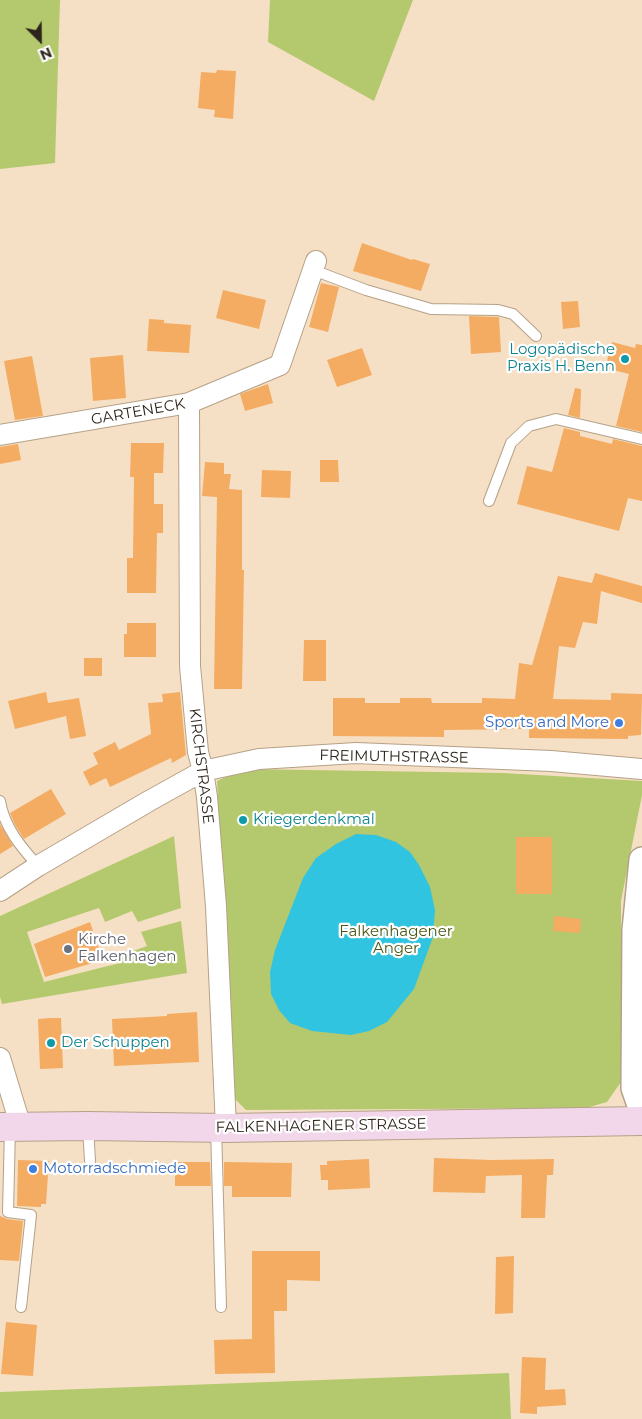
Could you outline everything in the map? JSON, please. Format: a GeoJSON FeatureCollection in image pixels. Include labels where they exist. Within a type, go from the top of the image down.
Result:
{"type":"FeatureCollection","features":[{"type":"Feature","properties":{"kind":"main road","name":"FALKENHAGENER STRASSE"},"geometry":{"type":"LineString","coordinates":[[10,1127],[221,1128],[642,1121]]}},
{"type":"Feature","properties":{"kind":"street","name":"GARTENECK"},"geometry":{"type":"LineString","coordinates":[[0,435],[189,403],[280,365],[314,266]]}},
{"type":"Feature","properties":{"kind":"street","name":"KIRCHSTRASSE"},"geometry":{"type":"LineString","coordinates":[[189,403],[190,666],[198,752],[207,797],[216,906],[221,1128]]}},
{"type":"Feature","properties":{"kind":"street","name":"FREIMUTHSTRASSE"},"geometry":{"type":"LineString","coordinates":[[0,891],[38,866],[203,771],[259,759],[356,753],[551,761],[642,768]]}},
{"type":"Feature","properties":{"kind":"street"},"geometry":{"type":"LineString","coordinates":[[642,860],[635,930],[634,1078],[634,1088],[642,1111]]}},
{"type":"Feature","properties":{"kind":"street"},"geometry":{"type":"LineString","coordinates":[[0,1058],[10,1127]]}},
{"type":"Feature","properties":{"kind":"lane"},"geometry":{"type":"LineString","coordinates":[[314,266],[366,290],[431,310],[498,310],[513,314],[536,336]]}},
{"type":"Feature","properties":{"kind":"lane"},"geometry":{"type":"LineString","coordinates":[[489,502],[511,443],[529,426],[556,418],[642,439]]}},
{"type":"Feature","properties":{"kind":"lane"},"geometry":{"type":"LineString","coordinates":[[0,801],[6,821],[14,836],[38,866]]}},
{"type":"Feature","properties":{"kind":"lane"},"geometry":{"type":"LineString","coordinates":[[88,1126],[90,1161]]}},
{"type":"Feature","properties":{"kind":"lane"},"geometry":{"type":"LineString","coordinates":[[10,1127],[8,1212],[31,1215],[21,1307]]}},
{"type":"Feature","properties":{"kind":"lane"},"geometry":{"type":"LineString","coordinates":[[221,1128],[221,1307]]}},
{"type":"Feature","properties":{"kind":"green space"},"geometry":{"type":"Polygon","coordinates":[[[0,0],[60,0],[55,163],[0,169],[0,0]]]}},
{"type":"Feature","properties":{"kind":"green space"},"geometry":{"type":"Polygon","coordinates":[[[270,0],[413,0],[374,101],[268,42],[270,0]]]}},
{"type":"Feature","properties":{"kind":"green space","name":"Falkenhagener Anger"},"geometry":{"type":"Polygon","coordinates":[[[243,769],[503,773],[642,781],[642,795],[621,901],[621,1082],[607,1102],[586,1108],[246,1110],[234,1098],[217,781],[243,769]]]}},
{"type":"Feature","properties":{"kind":"green space"},"geometry":{"type":"Polygon","coordinates":[[[174,836],[181,908],[138,922],[132,911],[105,922],[99,908],[27,932],[44,982],[120,963],[119,956],[147,946],[141,932],[181,921],[187,973],[2,1004],[0,997],[0,916],[174,836]]]}},
{"type":"Feature","properties":{"kind":"green space"},"geometry":{"type":"Polygon","coordinates":[[[509,1373],[511,1419],[0,1419],[0,1392],[509,1373]]]}},
{"type":"Feature","properties":{"kind":"water"},"geometry":{"type":"Polygon","coordinates":[[[356,834],[376,835],[396,842],[410,852],[430,887],[435,910],[433,937],[414,989],[387,1022],[369,1031],[351,1035],[312,1031],[290,1023],[279,1010],[271,994],[270,972],[275,950],[303,878],[316,858],[336,844],[356,834]]]}},
{"type":"Feature","properties":{"kind":"building"},"geometry":{"type":"Polygon","coordinates":[[[217,70],[236,71],[233,119],[214,117],[215,110],[198,108],[201,72],[216,73],[217,70]]]}},
{"type":"Feature","properties":{"kind":"building"},"geometry":{"type":"Polygon","coordinates":[[[362,243],[430,264],[421,291],[353,271],[362,243]]]}},
{"type":"Feature","properties":{"kind":"building"},"geometry":{"type":"Polygon","coordinates":[[[321,283],[339,287],[328,332],[309,327],[321,283]]]}},
{"type":"Feature","properties":{"kind":"building"},"geometry":{"type":"Polygon","coordinates":[[[223,290],[266,300],[259,329],[216,318],[223,290]]]}},
{"type":"Feature","properties":{"kind":"building"},"geometry":{"type":"Polygon","coordinates":[[[578,301],[580,327],[563,329],[561,302],[578,301]]]}},
{"type":"Feature","properties":{"kind":"building"},"geometry":{"type":"Polygon","coordinates":[[[469,316],[499,317],[501,352],[471,354],[469,316]]]}},
{"type":"Feature","properties":{"kind":"building"},"geometry":{"type":"Polygon","coordinates":[[[149,319],[164,320],[164,323],[191,325],[189,353],[147,351],[149,319]]]}},
{"type":"Feature","properties":{"kind":"building"},"geometry":{"type":"Polygon","coordinates":[[[612,342],[635,348],[636,344],[642,345],[642,432],[616,426],[629,374],[605,368],[612,342]]]}},
{"type":"Feature","properties":{"kind":"building"},"geometry":{"type":"Polygon","coordinates":[[[362,348],[372,375],[337,387],[327,360],[362,348]]]}},
{"type":"Feature","properties":{"kind":"building"},"geometry":{"type":"Polygon","coordinates":[[[123,355],[126,398],[93,401],[90,358],[123,355]]]}},
{"type":"Feature","properties":{"kind":"building"},"geometry":{"type":"Polygon","coordinates":[[[32,356],[43,416],[15,420],[4,361],[32,356]]]}},
{"type":"Feature","properties":{"kind":"building"},"geometry":{"type":"Polygon","coordinates":[[[268,384],[273,403],[245,411],[240,394],[268,384]]]}},
{"type":"Feature","properties":{"kind":"building"},"geometry":{"type":"Polygon","coordinates":[[[575,388],[581,389],[580,418],[568,415],[575,388]]]}},
{"type":"Feature","properties":{"kind":"building"},"geometry":{"type":"Polygon","coordinates":[[[564,428],[580,432],[580,436],[612,444],[613,439],[642,446],[642,501],[628,498],[619,531],[517,504],[527,466],[552,472],[564,428]]]}},
{"type":"Feature","properties":{"kind":"building"},"geometry":{"type":"Polygon","coordinates":[[[131,443],[164,443],[163,473],[154,473],[154,504],[163,504],[163,533],[157,533],[156,593],[127,593],[127,558],[133,558],[134,477],[130,477],[131,443]]]}},
{"type":"Feature","properties":{"kind":"building"},"geometry":{"type":"Polygon","coordinates":[[[18,444],[21,460],[0,464],[0,447],[18,444]]]}},
{"type":"Feature","properties":{"kind":"building"},"geometry":{"type":"Polygon","coordinates":[[[320,460],[338,460],[339,482],[320,482],[320,460]]]}},
{"type":"Feature","properties":{"kind":"building"},"geometry":{"type":"Polygon","coordinates":[[[205,462],[224,463],[224,474],[231,474],[229,489],[242,490],[242,570],[244,570],[242,689],[214,689],[217,497],[202,496],[205,462]]]}},
{"type":"Feature","properties":{"kind":"building"},"geometry":{"type":"Polygon","coordinates":[[[262,470],[291,471],[290,498],[261,497],[262,470]]]}},
{"type":"Feature","properties":{"kind":"building"},"geometry":{"type":"Polygon","coordinates":[[[595,573],[642,586],[642,603],[601,591],[597,624],[583,622],[575,648],[559,646],[553,699],[611,700],[611,693],[642,694],[641,735],[628,736],[628,739],[529,738],[529,729],[444,730],[444,737],[333,736],[333,698],[365,698],[365,703],[400,703],[400,698],[431,698],[432,703],[482,703],[482,698],[515,699],[519,663],[532,665],[558,576],[592,583],[595,573]]]}},
{"type":"Feature","properties":{"kind":"building"},"geometry":{"type":"Polygon","coordinates":[[[127,623],[156,623],[156,657],[124,657],[124,634],[127,634],[127,623]]]}},
{"type":"Feature","properties":{"kind":"building"},"geometry":{"type":"Polygon","coordinates":[[[304,640],[326,640],[326,681],[303,681],[304,640]]]}},
{"type":"Feature","properties":{"kind":"building"},"geometry":{"type":"Polygon","coordinates":[[[84,658],[102,658],[102,676],[84,676],[84,658]]]}},
{"type":"Feature","properties":{"kind":"building"},"geometry":{"type":"Polygon","coordinates":[[[46,692],[48,703],[79,698],[86,736],[70,739],[66,716],[15,729],[8,701],[46,692]]]}},
{"type":"Feature","properties":{"kind":"building"},"geometry":{"type":"Polygon","coordinates":[[[180,692],[186,755],[172,763],[171,758],[110,787],[106,778],[90,786],[83,772],[98,764],[93,753],[115,742],[119,750],[151,734],[148,703],[163,702],[162,694],[180,692]]]}},
{"type":"Feature","properties":{"kind":"building"},"geometry":{"type":"Polygon","coordinates":[[[51,789],[66,814],[24,839],[10,813],[51,789]]]}},
{"type":"Feature","properties":{"kind":"building"},"geometry":{"type":"Polygon","coordinates":[[[0,824],[13,846],[0,854],[0,824]]]}},
{"type":"Feature","properties":{"kind":"building"},"geometry":{"type":"Polygon","coordinates":[[[516,837],[552,837],[552,894],[516,894],[516,837]]]}},
{"type":"Feature","properties":{"kind":"building"},"geometry":{"type":"Polygon","coordinates":[[[554,916],[581,919],[580,933],[553,931],[554,916]]]}},
{"type":"Feature","properties":{"kind":"building","name":"Kirche Falkenhagen"},"geometry":{"type":"Polygon","coordinates":[[[90,922],[103,960],[45,977],[34,944],[90,922]]]}},
{"type":"Feature","properties":{"kind":"building"},"geometry":{"type":"Polygon","coordinates":[[[197,1012],[199,1062],[114,1066],[112,1019],[167,1016],[167,1014],[197,1012]]]}},
{"type":"Feature","properties":{"kind":"building","name":"Der Schuppen"},"geometry":{"type":"Polygon","coordinates":[[[61,1018],[63,1068],[40,1069],[38,1019],[61,1018]]]}},
{"type":"Feature","properties":{"kind":"building"},"geometry":{"type":"Polygon","coordinates":[[[434,1158],[492,1160],[554,1159],[553,1175],[547,1175],[545,1218],[521,1218],[522,1175],[486,1176],[485,1193],[433,1192],[434,1158]]]}},
{"type":"Feature","properties":{"kind":"building"},"geometry":{"type":"Polygon","coordinates":[[[369,1159],[370,1188],[328,1190],[328,1180],[321,1180],[320,1165],[327,1165],[327,1161],[369,1159]]]}},
{"type":"Feature","properties":{"kind":"building"},"geometry":{"type":"Polygon","coordinates":[[[18,1160],[49,1161],[46,1204],[41,1204],[41,1207],[17,1206],[18,1160]]]}},
{"type":"Feature","properties":{"kind":"building"},"geometry":{"type":"Polygon","coordinates":[[[175,1162],[210,1162],[211,1186],[175,1186],[175,1162]]]}},
{"type":"Feature","properties":{"kind":"building"},"geometry":{"type":"Polygon","coordinates":[[[224,1162],[292,1163],[291,1197],[232,1197],[232,1186],[224,1186],[224,1162]]]}},
{"type":"Feature","properties":{"kind":"building"},"geometry":{"type":"Polygon","coordinates":[[[0,1216],[23,1221],[19,1261],[0,1260],[0,1216]]]}},
{"type":"Feature","properties":{"kind":"building"},"geometry":{"type":"Polygon","coordinates":[[[252,1251],[320,1251],[320,1281],[287,1280],[287,1311],[274,1311],[275,1373],[215,1374],[214,1340],[252,1339],[252,1251]]]}},
{"type":"Feature","properties":{"kind":"building"},"geometry":{"type":"Polygon","coordinates":[[[514,1256],[513,1313],[495,1314],[496,1257],[514,1256]]]}},
{"type":"Feature","properties":{"kind":"building"},"geometry":{"type":"Polygon","coordinates":[[[6,1322],[37,1325],[33,1376],[1,1374],[6,1322]]]}},
{"type":"Feature","properties":{"kind":"building"},"geometry":{"type":"Polygon","coordinates":[[[522,1357],[546,1358],[545,1390],[565,1389],[566,1405],[537,1407],[537,1414],[520,1413],[522,1357]]]}},
{"type":"Feature","properties":{"kind":"place","name":"Logopädische Praxis H. Benn"},"geometry":{"type":"Point","coordinates":[625,359]}},
{"type":"Feature","properties":{"kind":"place","name":"Sports and More"},"geometry":{"type":"Point","coordinates":[619,723]}},
{"type":"Feature","properties":{"kind":"place","name":"Kriegerdenkmal"},"geometry":{"type":"Point","coordinates":[243,820]}},
{"type":"Feature","properties":{"kind":"place","name":"Kirche Falkenhagen"},"geometry":{"type":"Point","coordinates":[68,949]}},
{"type":"Feature","properties":{"kind":"place","name":"Der Schuppen"},"geometry":{"type":"Point","coordinates":[51,1043]}},
{"type":"Feature","properties":{"kind":"place","name":"Motorradschmiede"},"geometry":{"type":"Point","coordinates":[33,1169]}}]}
